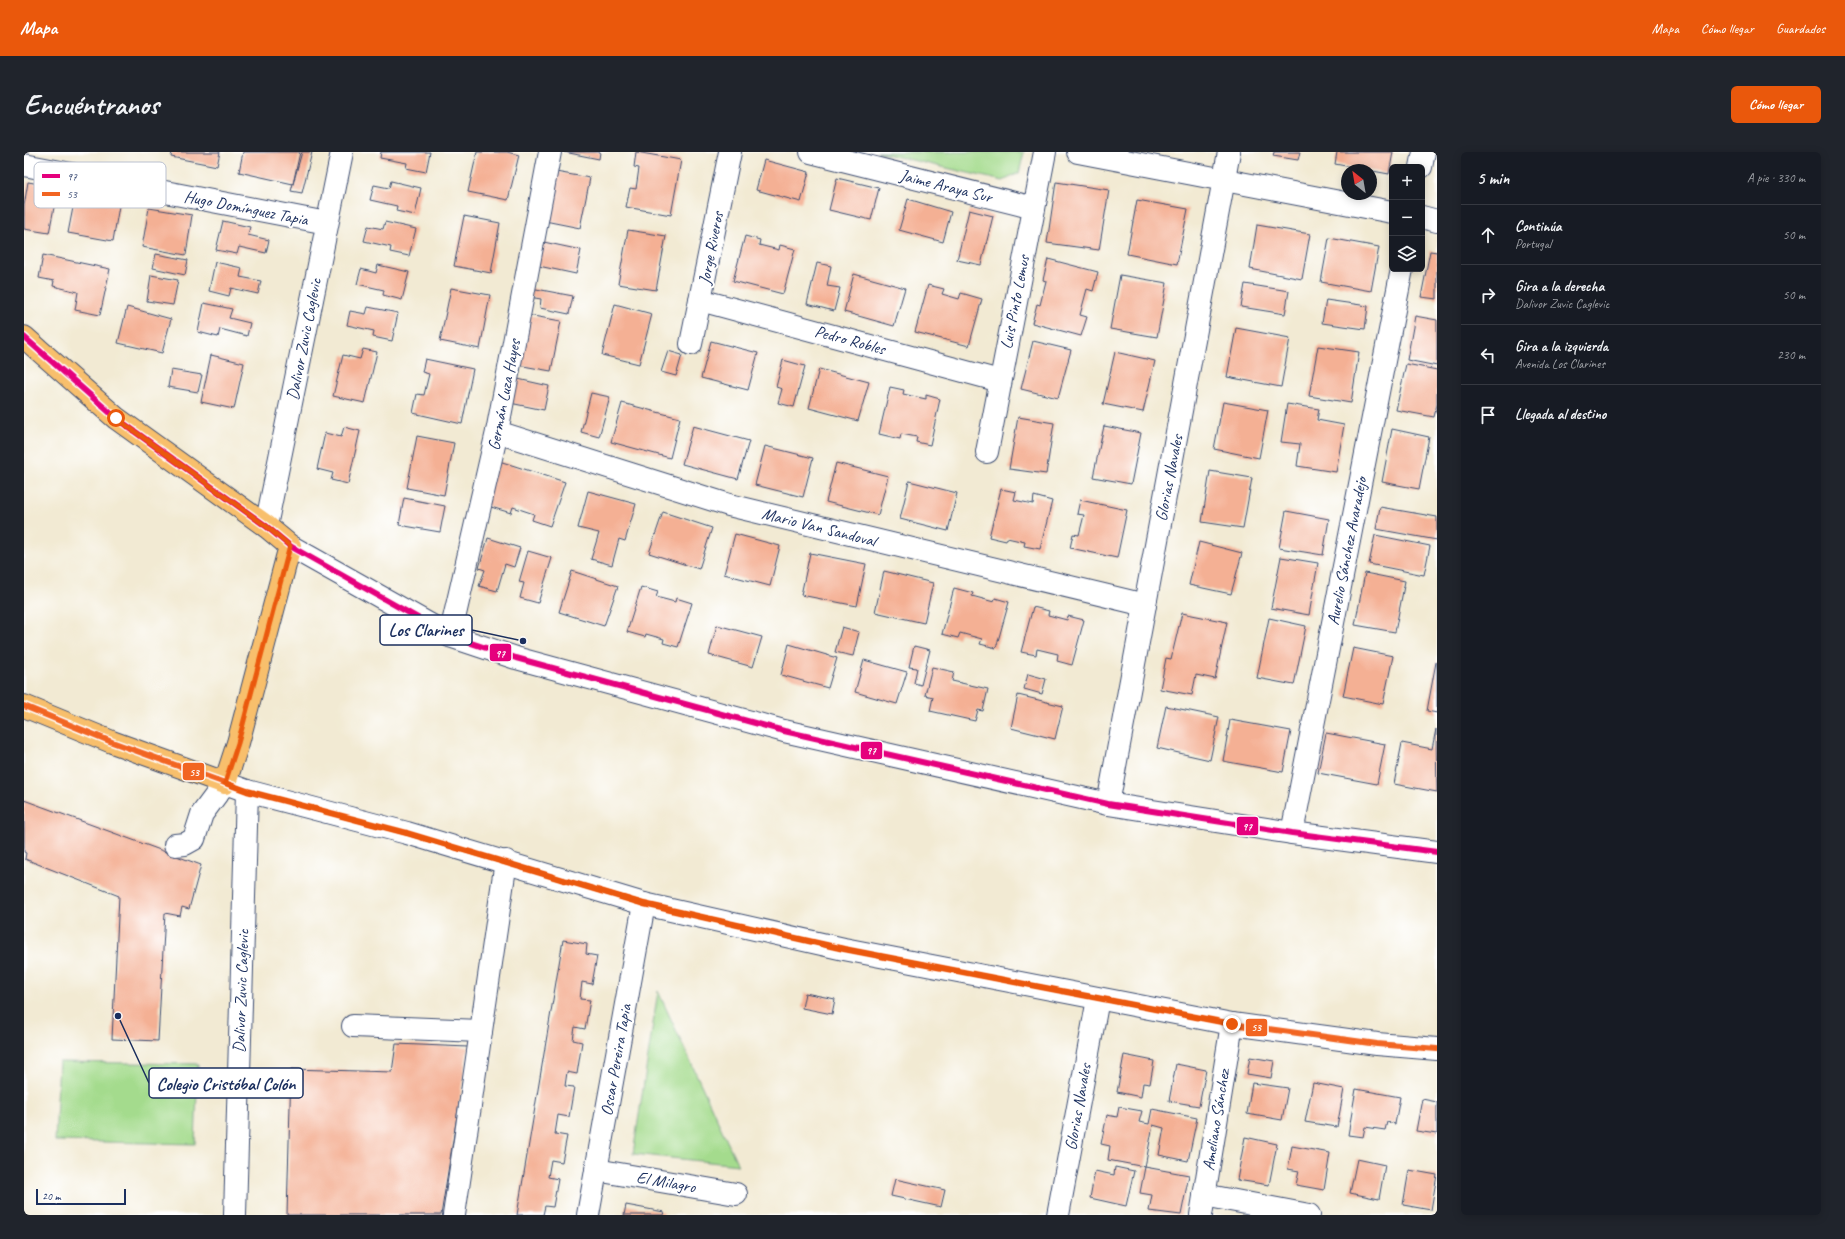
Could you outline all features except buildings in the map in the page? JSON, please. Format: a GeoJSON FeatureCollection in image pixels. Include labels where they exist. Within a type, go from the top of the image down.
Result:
{"type":"FeatureCollection","features":[{"type":"Feature","properties":{"kind":"main road"},"geometry":{"type":"LineString","coordinates":[[24,337],[116,418],[266,526],[290,546],[238,743],[225,783],[112,742],[24,706]]}},
{"type":"Feature","properties":{"kind":"street","name":"Dalivor Zuvic Caglevic"},"geometry":{"type":"LineString","coordinates":[[266,526],[342,152]]}},
{"type":"Feature","properties":{"kind":"street","name":"Germán Luza Hayes"},"geometry":{"type":"LineString","coordinates":[[450,636],[497,432],[550,152]]}},
{"type":"Feature","properties":{"kind":"street","name":"Jorge Riveros"},"geometry":{"type":"LineString","coordinates":[[691,344],[730,152]]}},
{"type":"Feature","properties":{"kind":"street","name":"Jaime Araya Sur"},"geometry":{"type":"LineString","coordinates":[[811,152],[1034,208]]}},
{"type":"Feature","properties":{"kind":"street","name":"Luis Pinto Lemus"},"geometry":{"type":"LineString","coordinates":[[987,452],[1045,152]]}},
{"type":"Feature","properties":{"kind":"street"},"geometry":{"type":"LineString","coordinates":[[1078,152],[1389,211]]}},
{"type":"Feature","properties":{"kind":"street","name":"Glorias Navales"},"geometry":{"type":"LineString","coordinates":[[1108,804],[1229,152]]}},
{"type":"Feature","properties":{"kind":"street"},"geometry":{"type":"LineString","coordinates":[[1422,164],[1424,152]]}},
{"type":"Feature","properties":{"kind":"street","name":"Hugo Domínguez Tapia"},"geometry":{"type":"LineString","coordinates":[[24,165],[34,167]]}},
{"type":"Feature","properties":{"kind":"street","name":"Hugo Domínguez Tapia"},"geometry":{"type":"LineString","coordinates":[[166,192],[327,223]]}},
{"type":"Feature","properties":{"kind":"street"},"geometry":{"type":"LineString","coordinates":[[1425,218],[1437,221]]}},
{"type":"Feature","properties":{"kind":"street","name":"Aurelio Sánchez Avaradejo"},"geometry":{"type":"LineString","coordinates":[[1292,833],[1401,272]]}},
{"type":"Feature","properties":{"kind":"street","name":"Pedro Robles"},"geometry":{"type":"LineString","coordinates":[[700,300],[1000,381]]}},
{"type":"Feature","properties":{"kind":"street","name":"Mario Van Sandoval"},"geometry":{"type":"LineString","coordinates":[[497,432],[729,505],[1145,605]]}},
{"type":"Feature","properties":{"kind":"street"},"geometry":{"type":"LineString","coordinates":[[290,546],[450,636],[516,658],[784,731],[1108,804],[1292,833],[1437,852]]}},
{"type":"Feature","properties":{"kind":"street"},"geometry":{"type":"LineString","coordinates":[[175,845],[185,844],[194,840],[202,814],[225,783],[247,791],[506,861],[644,904],[844,949],[1232,1024],[1377,1044],[1437,1049]]}},
{"type":"Feature","properties":{"kind":"street","name":"Dalivor Zuvic Caglevic"},"geometry":{"type":"LineString","coordinates":[[235,1215],[247,791]]}},
{"type":"Feature","properties":{"kind":"street"},"geometry":{"type":"LineString","coordinates":[[454,1215],[506,861]]}},
{"type":"Feature","properties":{"kind":"street","name":"Oscar Pereira Tapia"},"geometry":{"type":"LineString","coordinates":[[588,1215],[644,904]]}},
{"type":"Feature","properties":{"kind":"street","name":"Glorias Navales"},"geometry":{"type":"LineString","coordinates":[[1058,1215],[1098,999]]}},
{"type":"Feature","properties":{"kind":"street","name":"Ameliano Sánchez"},"geometry":{"type":"LineString","coordinates":[[1203,1205],[1232,1024]]}},
{"type":"Feature","properties":{"kind":"street"},"geometry":{"type":"LineString","coordinates":[[353,1026],[481,1031]]}},
{"type":"Feature","properties":{"kind":"street","name":"El Milagro"},"geometry":{"type":"LineString","coordinates":[[596,1170],[736,1194]]}},
{"type":"Feature","properties":{"kind":"street"},"geometry":{"type":"LineString","coordinates":[[1203,1205],[1309,1215]]}},
{"type":"Feature","properties":{"kind":"green space"},"geometry":{"type":"Polygon","coordinates":[[[877,152],[1024,152],[1019,173],[1003,181],[877,152]]]}},
{"type":"Feature","properties":{"kind":"green space"},"geometry":{"type":"Polygon","coordinates":[[[658,991],[738,1165],[633,1154],[658,991]]]}},
{"type":"Feature","properties":{"kind":"green space"},"geometry":{"type":"Polygon","coordinates":[[[59,1062],[198,1064],[195,1144],[55,1141],[59,1062]]]}},
{"type":"Feature","properties":{"kind":"transit line","name":"97"},"geometry":{"type":"LineString","coordinates":[[24,337],[116,418],[266,526],[290,546],[450,636],[516,658],[784,731],[1108,804],[1292,833],[1437,852]]}},
{"type":"Feature","properties":{"kind":"transit line","name":"53"},"geometry":{"type":"LineString","coordinates":[[24,706],[112,742],[247,791],[407,833],[644,904],[844,949],[1232,1024],[1377,1044],[1437,1049]]}},
{"type":"Feature","properties":{"kind":"place","name":"Los Clarines"},"geometry":{"type":"Point","coordinates":[523,641]}},
{"type":"Feature","properties":{"kind":"place","name":"Colegio Cristóbal Colón"},"geometry":{"type":"Point","coordinates":[118,1016]}},
{"type":"Feature","properties":{"kind":"route"},"geometry":{"type":"LineString","coordinates":[[116,418],[266,526],[290,546],[238,743],[225,783],[247,791],[506,861],[644,904],[844,949],[1232,1024]]}}]}
